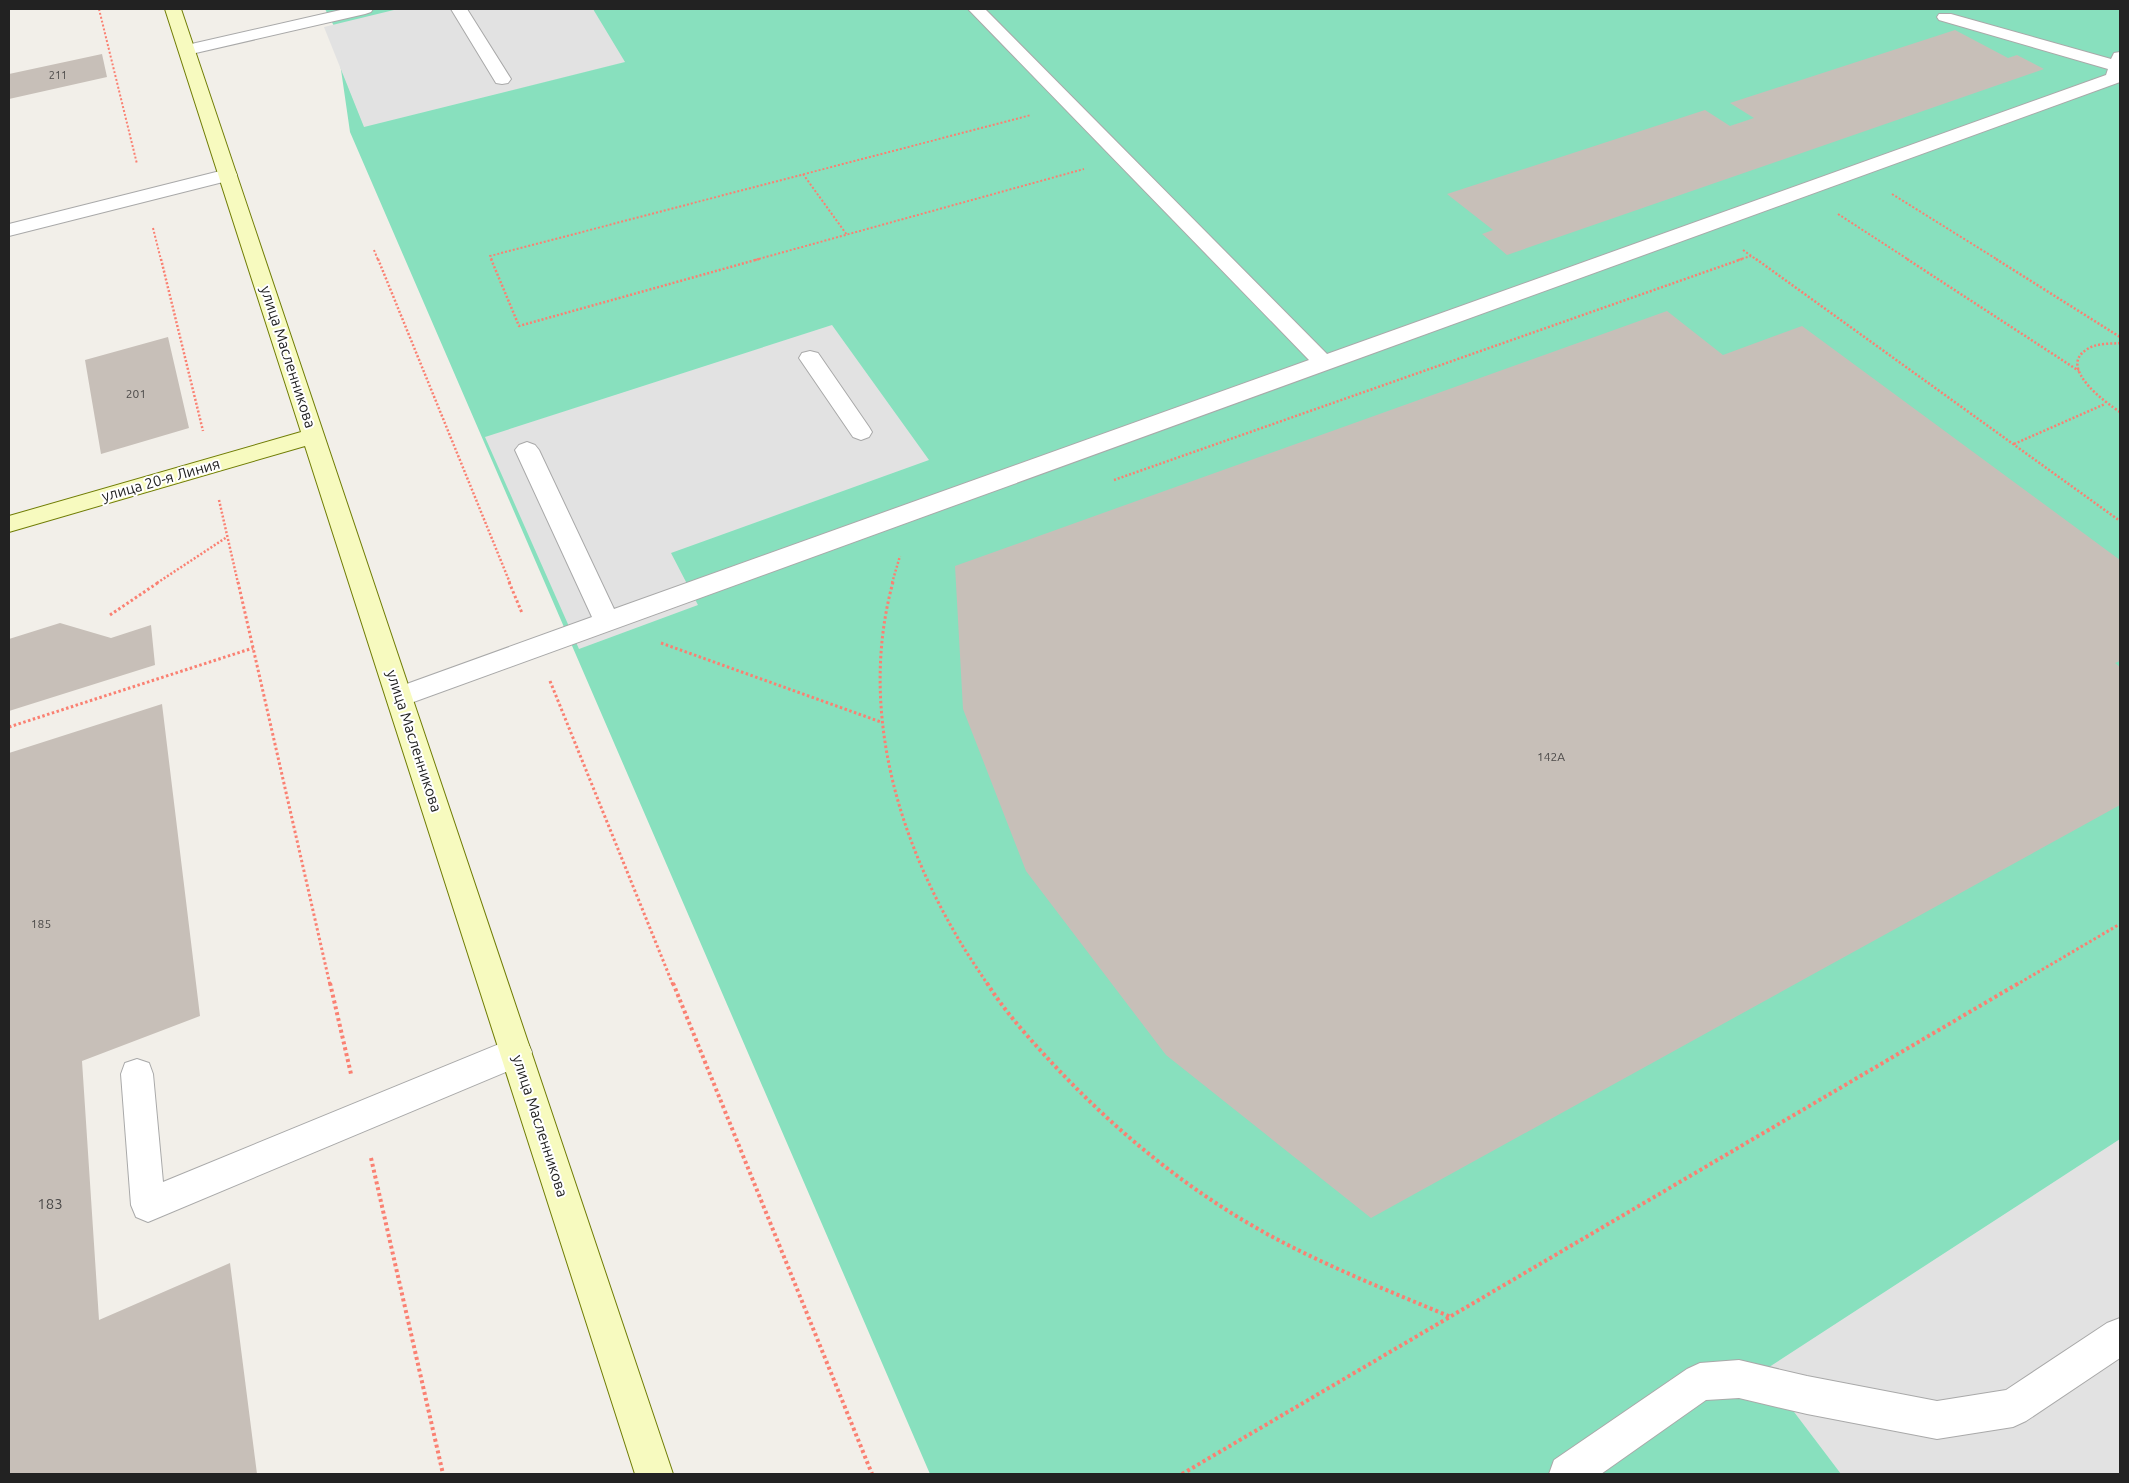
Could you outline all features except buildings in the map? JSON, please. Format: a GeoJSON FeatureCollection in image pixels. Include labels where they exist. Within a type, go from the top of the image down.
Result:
{"type":"FeatureCollection","features":[{"type":"Feature","properties":{"kind":"main road","name":"улица Масленникова"},"geometry":{"type":"LineString","coordinates":[[174,9],[654,1474]]}},
{"type":"Feature","properties":{"kind":"main road","name":"улица 20-я Линия"},"geometry":{"type":"LineString","coordinates":[[9,524],[314,436]]}},
{"type":"Feature","properties":{"kind":"lane"},"geometry":{"type":"LineString","coordinates":[[459,9],[502,79]]}},
{"type":"Feature","properties":{"kind":"lane"},"geometry":{"type":"LineString","coordinates":[[976,9],[1324,363]]}},
{"type":"Feature","properties":{"kind":"lane"},"geometry":{"type":"LineString","coordinates":[[187,50],[355,10]]}},
{"type":"Feature","properties":{"kind":"lane"},"geometry":{"type":"LineString","coordinates":[[400,697],[2114,78],[2119,62],[1945,17]]}},
{"type":"Feature","properties":{"kind":"lane"},"geometry":{"type":"LineString","coordinates":[[9,230],[228,175]]}},
{"type":"Feature","properties":{"kind":"lane"},"geometry":{"type":"LineString","coordinates":[[810,358],[861,432]]}},
{"type":"Feature","properties":{"kind":"lane"},"geometry":{"type":"LineString","coordinates":[[527,450],[607,622]]}},
{"type":"Feature","properties":{"kind":"lane"},"geometry":{"type":"LineString","coordinates":[[137,1074],[148,1205],[516,1052]]}},
{"type":"Feature","properties":{"kind":"lane"},"geometry":{"type":"LineString","coordinates":[[1568,1474],[1700,1382],[1740,1379],[1807,1395],[1937,1420],[2013,1408],[2120,1336]]}},
{"type":"Feature","properties":{"kind":"path"},"geometry":{"type":"LineString","coordinates":[[99,9],[212,465],[443,1474]]}},
{"type":"Feature","properties":{"kind":"path"},"geometry":{"type":"LineString","coordinates":[[1070,104],[490,256],[519,326],[1123,159]]}},
{"type":"Feature","properties":{"kind":"path"},"geometry":{"type":"LineString","coordinates":[[1856,171],[2120,337]]}},
{"type":"Feature","properties":{"kind":"path"},"geometry":{"type":"LineString","coordinates":[[803,174],[846,235]]}},
{"type":"Feature","properties":{"kind":"path"},"geometry":{"type":"LineString","coordinates":[[1802,191],[2079,371]]}},
{"type":"Feature","properties":{"kind":"path"},"geometry":{"type":"LineString","coordinates":[[1708,225],[2120,522]]}},
{"type":"Feature","properties":{"kind":"path"},"geometry":{"type":"LineString","coordinates":[[374,250],[872,1474]]}},
{"type":"Feature","properties":{"kind":"path"},"geometry":{"type":"LineString","coordinates":[[1106,483],[1751,256]]}},
{"type":"Feature","properties":{"kind":"path"},"geometry":{"type":"LineString","coordinates":[[2120,343],[2093,346],[2082,354],[2077,364],[2080,377],[2090,390],[2105,404],[2120,412]]}},
{"type":"Feature","properties":{"kind":"path"},"geometry":{"type":"LineString","coordinates":[[2013,444],[2105,404]]}},
{"type":"Feature","properties":{"kind":"path"},"geometry":{"type":"LineString","coordinates":[[110,616],[228,536]]}},
{"type":"Feature","properties":{"kind":"path"},"geometry":{"type":"LineString","coordinates":[[891,559],[900,555],[886,611],[880,665],[882,722],[892,782],[911,844],[940,908],[978,973],[1028,1037],[1087,1100],[1156,1160],[1236,1216],[1325,1264],[1451,1317]]}},
{"type":"Feature","properties":{"kind":"path"},"geometry":{"type":"LineString","coordinates":[[666,638],[657,641],[882,722]]}},
{"type":"Feature","properties":{"kind":"path"},"geometry":{"type":"LineString","coordinates":[[9,727],[253,648]]}},
{"type":"Feature","properties":{"kind":"path"},"geometry":{"type":"LineString","coordinates":[[1182,1474],[2120,924]]}},
{"type":"Feature","properties":{"kind":"green space"},"geometry":{"type":"Polygon","coordinates":[[[325,9],[2120,9],[2120,1474],[930,1474],[350,132],[335,28],[325,9]]]}},
{"type":"Feature","properties":{"kind":"shaded area"},"geometry":{"type":"Polygon","coordinates":[[[398,9],[593,9],[625,62],[364,127],[324,27],[398,9]]]}},
{"type":"Feature","properties":{"kind":"shaded area"},"geometry":{"type":"Polygon","coordinates":[[[832,325],[929,460],[671,553],[698,605],[579,649],[485,437],[832,325]]]}},
{"type":"Feature","properties":{"kind":"shaded area"},"geometry":{"type":"Polygon","coordinates":[[[2120,1139],[2120,1474],[1841,1474],[1763,1371],[2120,1139]]]}}]}
